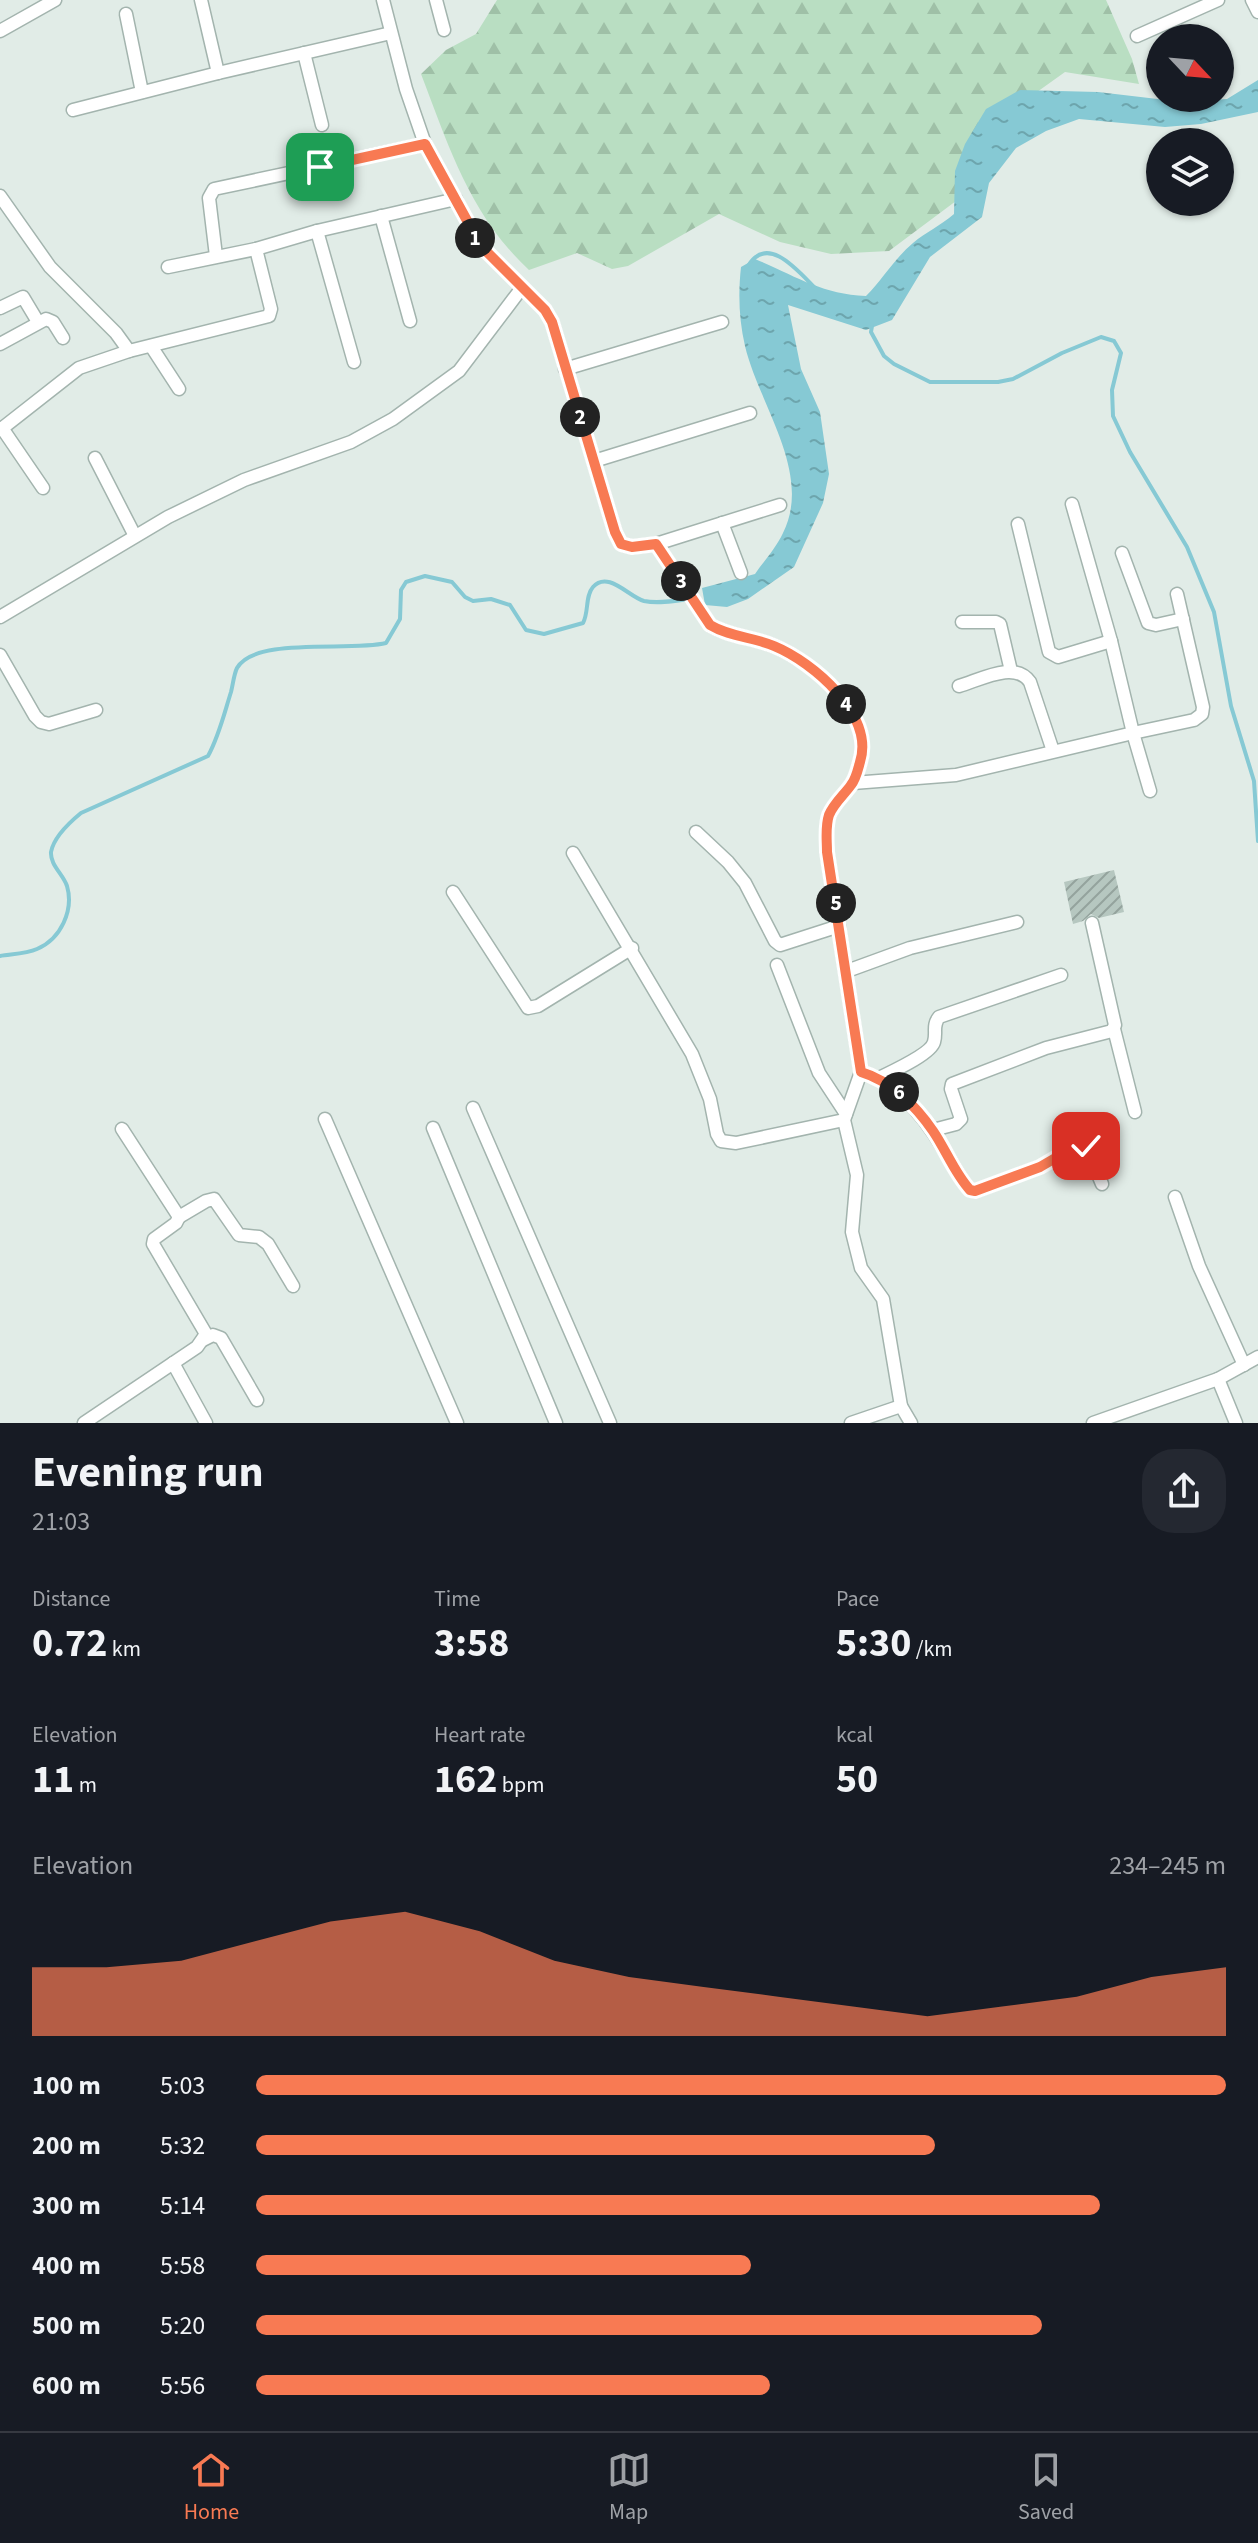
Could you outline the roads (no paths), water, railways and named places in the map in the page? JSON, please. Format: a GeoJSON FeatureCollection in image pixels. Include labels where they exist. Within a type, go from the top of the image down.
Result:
{"type":"FeatureCollection","features":[{"type":"Feature","properties":{"kind":"street"},"geometry":{"type":"LineString","coordinates":[[0,31],[55,0]]}},
{"type":"Feature","properties":{"kind":"street"},"geometry":{"type":"LineString","coordinates":[[201,0],[218,73]]}},
{"type":"Feature","properties":{"kind":"street"},"geometry":{"type":"LineString","coordinates":[[383,0],[416,124],[425,144],[481,246],[545,310],[552,322],[621,544],[632,547],[656,544],[780,505]]}},
{"type":"Feature","properties":{"kind":"street"},"geometry":{"type":"LineString","coordinates":[[436,0],[444,30]]}},
{"type":"Feature","properties":{"kind":"street"},"geometry":{"type":"LineString","coordinates":[[1137,36],[1218,0]]}},
{"type":"Feature","properties":{"kind":"street"},"geometry":{"type":"LineString","coordinates":[[126,14],[142,92]]}},
{"type":"Feature","properties":{"kind":"street"},"geometry":{"type":"LineString","coordinates":[[73,110],[391,33]]}},
{"type":"Feature","properties":{"kind":"street"},"geometry":{"type":"LineString","coordinates":[[304,53],[322,125]]}},
{"type":"Feature","properties":{"kind":"street"},"geometry":{"type":"LineString","coordinates":[[216,256],[209,198],[214,189],[425,144]]}},
{"type":"Feature","properties":{"kind":"street"},"geometry":{"type":"LineString","coordinates":[[0,196],[50,267],[116,333],[129,351]]}},
{"type":"Feature","properties":{"kind":"street"},"geometry":{"type":"LineString","coordinates":[[168,267],[256,249],[317,231],[456,199]]}},
{"type":"Feature","properties":{"kind":"street"},"geometry":{"type":"LineString","coordinates":[[381,216],[410,321]]}},
{"type":"Feature","properties":{"kind":"street"},"geometry":{"type":"LineString","coordinates":[[317,231],[354,362]]}},
{"type":"Feature","properties":{"kind":"street"},"geometry":{"type":"LineString","coordinates":[[43,488],[1,429],[79,368],[129,351],[269,316],[271,309],[256,249]]}},
{"type":"Feature","properties":{"kind":"street"},"geometry":{"type":"LineString","coordinates":[[0,617],[135,536],[244,480],[351,442],[393,419],[459,371],[521,289]]}},
{"type":"Feature","properties":{"kind":"street"},"geometry":{"type":"LineString","coordinates":[[0,308],[23,297],[38,322]]}},
{"type":"Feature","properties":{"kind":"street"},"geometry":{"type":"LineString","coordinates":[[0,344],[38,322],[50,320],[63,338]]}},
{"type":"Feature","properties":{"kind":"street"},"geometry":{"type":"LineString","coordinates":[[565,369],[722,322]]}},
{"type":"Feature","properties":{"kind":"street"},"geometry":{"type":"LineString","coordinates":[[151,346],[179,389]]}},
{"type":"Feature","properties":{"kind":"street"},"geometry":{"type":"LineString","coordinates":[[594,461],[750,413]]}},
{"type":"Feature","properties":{"kind":"street"},"geometry":{"type":"LineString","coordinates":[[95,458],[135,536]]}},
{"type":"Feature","properties":{"kind":"street"},"geometry":{"type":"LineString","coordinates":[[1072,504],[1150,791]]}},
{"type":"Feature","properties":{"kind":"street"},"geometry":{"type":"LineString","coordinates":[[722,523],[741,573]]}},
{"type":"Feature","properties":{"kind":"street"},"geometry":{"type":"LineString","coordinates":[[1018,524],[1049,652],[1058,657],[1111,641]]}},
{"type":"Feature","properties":{"kind":"street"},"geometry":{"type":"LineString","coordinates":[[656,544],[710,625],[723,633],[772,645],[788,653],[840,695],[858,724],[863,740],[862,757],[853,783],[829,814],[826,828],[827,852],[861,1072],[845,1117]]}},
{"type":"Feature","properties":{"kind":"street"},"geometry":{"type":"LineString","coordinates":[[1122,553],[1148,623],[1156,625],[1183,619]]}},
{"type":"Feature","properties":{"kind":"street"},"geometry":{"type":"LineString","coordinates":[[853,783],[948,776],[1194,720],[1202,714],[1203,707],[1177,594]]}},
{"type":"Feature","properties":{"kind":"street"},"geometry":{"type":"LineString","coordinates":[[962,622],[1000,624],[1011,671]]}},
{"type":"Feature","properties":{"kind":"street"},"geometry":{"type":"LineString","coordinates":[[0,655],[41,722],[49,724],[96,710]]}},
{"type":"Feature","properties":{"kind":"street"},"geometry":{"type":"LineString","coordinates":[[959,686],[1011,671],[1020,672],[1030,682],[1053,751]]}},
{"type":"Feature","properties":{"kind":"street"},"geometry":{"type":"LineString","coordinates":[[696,832],[737,872],[780,945],[839,926]]}},
{"type":"Feature","properties":{"kind":"street"},"geometry":{"type":"LineString","coordinates":[[573,853],[692,1054],[710,1099],[721,1141],[736,1143],[845,1117]]}},
{"type":"Feature","properties":{"kind":"street"},"geometry":{"type":"LineString","coordinates":[[453,892],[528,1008],[538,1006],[632,948]]}},
{"type":"Feature","properties":{"kind":"street"},"geometry":{"type":"LineString","coordinates":[[847,971],[910,948],[1017,922]]}},
{"type":"Feature","properties":{"kind":"street"},"geometry":{"type":"LineString","coordinates":[[1092,923],[1135,1112]]}},
{"type":"Feature","properties":{"kind":"street"},"geometry":{"type":"LineString","coordinates":[[777,965],[819,1073],[845,1117],[857,1175],[852,1216],[854,1244],[861,1268],[883,1299],[901,1406],[911,1423]]}},
{"type":"Feature","properties":{"kind":"street"},"geometry":{"type":"LineString","coordinates":[[879,1078],[929,1050],[939,1017],[1061,975]]}},
{"type":"Feature","properties":{"kind":"street"},"geometry":{"type":"LineString","coordinates":[[933,1130],[956,1124],[961,1119],[952,1084],[1046,1048],[1114,1029]]}},
{"type":"Feature","properties":{"kind":"street"},"geometry":{"type":"LineString","coordinates":[[861,1072],[879,1078],[899,1093],[933,1130],[970,1190],[975,1191],[1033,1171],[1081,1143],[1086,1146],[1102,1184]]}},
{"type":"Feature","properties":{"kind":"street"},"geometry":{"type":"LineString","coordinates":[[473,1108],[610,1423]]}},
{"type":"Feature","properties":{"kind":"street"},"geometry":{"type":"LineString","coordinates":[[325,1119],[457,1423]]}},
{"type":"Feature","properties":{"kind":"street"},"geometry":{"type":"LineString","coordinates":[[433,1128],[556,1423]]}},
{"type":"Feature","properties":{"kind":"street"},"geometry":{"type":"LineString","coordinates":[[122,1129],[179,1217]]}},
{"type":"Feature","properties":{"kind":"street"},"geometry":{"type":"LineString","coordinates":[[1175,1197],[1199,1266],[1244,1365]]}},
{"type":"Feature","properties":{"kind":"street"},"geometry":{"type":"LineString","coordinates":[[203,1340],[204,1329],[153,1244],[154,1239],[176,1223],[179,1217],[214,1199],[239,1235],[259,1237],[268,1244],[293,1286]]}},
{"type":"Feature","properties":{"kind":"street"},"geometry":{"type":"LineString","coordinates":[[84,1423],[213,1335],[221,1338],[257,1400]]}},
{"type":"Feature","properties":{"kind":"street"},"geometry":{"type":"LineString","coordinates":[[1093,1423],[1218,1379],[1258,1357]]}},
{"type":"Feature","properties":{"kind":"street"},"geometry":{"type":"LineString","coordinates":[[173,1363],[206,1423]]}},
{"type":"Feature","properties":{"kind":"street"},"geometry":{"type":"LineString","coordinates":[[1218,1379],[1236,1423]]}},
{"type":"Feature","properties":{"kind":"street"},"geometry":{"type":"LineString","coordinates":[[851,1423],[901,1406]]}},
{"type":"Feature","properties":{"kind":"street"},"geometry":{"type":"LineString","coordinates":[[1133,1408],[1138,1423]]}},
{"type":"Feature","properties":{"kind":"water"},"geometry":{"type":"Polygon","coordinates":[[[1258,80],[1258,112],[1201,124],[1165,127],[1079,119],[1046,131],[1016,148],[989,183],[982,217],[930,257],[892,320],[866,330],[788,305],[801,369],[820,412],[829,474],[823,503],[794,567],[748,599],[727,607],[705,605],[702,588],[755,574],[780,539],[791,510],[792,487],[788,463],[745,346],[740,307],[741,267],[755,259],[822,288],[866,296],[906,249],[954,214],[955,171],[965,144],[986,109],[1020,90],[1098,92],[1146,98],[1146,112],[1234,112],[1234,95],[1258,80]]]}},
{"type":"Feature","properties":{"kind":"waterway"},"geometry":{"type":"LineString","coordinates":[[748,266],[756,257],[765,253],[774,254],[816,289]]}},
{"type":"Feature","properties":{"kind":"waterway"},"geometry":{"type":"LineString","coordinates":[[872,326],[871,332],[884,356],[930,382],[998,382],[1013,379],[1101,337],[1114,341],[1121,353],[1112,390],[1113,416],[1130,452],[1187,547],[1214,612],[1231,706],[1254,781],[1258,841]]}},
{"type":"Feature","properties":{"kind":"waterway"},"geometry":{"type":"LineString","coordinates":[[0,956],[37,949],[53,938],[64,923],[69,895],[51,852],[55,840],[67,825],[81,813],[208,756],[221,725],[236,670],[247,658],[283,648],[386,643],[400,619],[401,590],[406,582],[425,576],[452,582],[465,597],[473,601],[491,599],[510,605],[526,630],[544,634],[583,623],[593,587],[605,581],[644,601],[689,599]]}}]}
